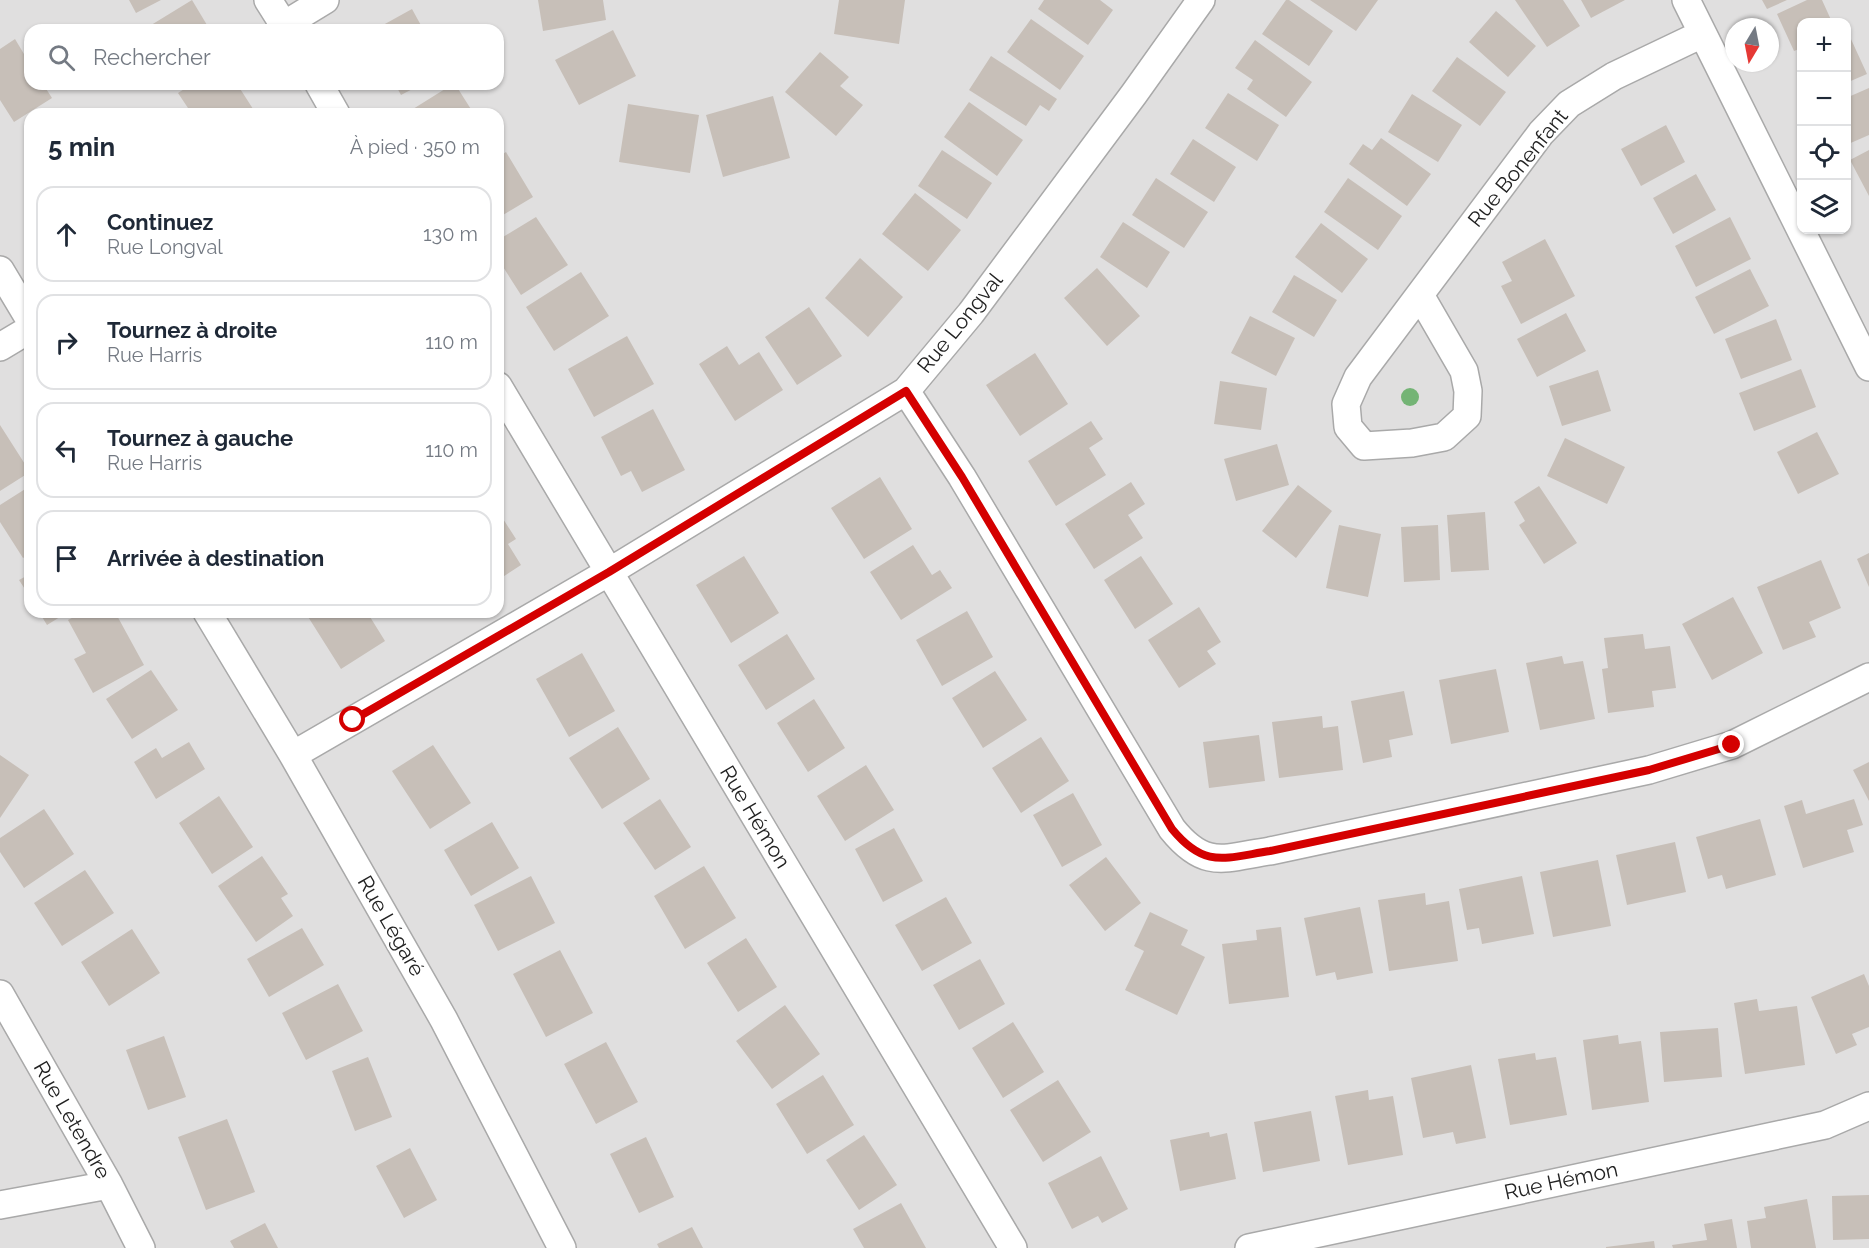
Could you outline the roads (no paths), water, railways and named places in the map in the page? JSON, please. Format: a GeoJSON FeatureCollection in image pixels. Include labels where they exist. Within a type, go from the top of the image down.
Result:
{"type":"FeatureCollection","features":[{"type":"Feature","properties":{"kind":"street"},"geometry":{"type":"LineString","coordinates":[[268,0],[283,24]]}},
{"type":"Feature","properties":{"kind":"street"},"geometry":{"type":"LineString","coordinates":[[291,24],[325,0]]}},
{"type":"Feature","properties":{"kind":"street","name":"Rue Longval"},"geometry":{"type":"LineString","coordinates":[[293,755],[609,572],[906,391],[971,313],[1201,0]]}},
{"type":"Feature","properties":{"kind":"street"},"geometry":{"type":"LineString","coordinates":[[1686,0],[1869,367]]}},
{"type":"Feature","properties":{"kind":"street","name":"Rue Bonenfant"},"geometry":{"type":"LineString","coordinates":[[1420,295],[1464,371],[1468,391],[1467,416],[1444,437],[1412,443],[1364,446],[1348,427],[1346,404],[1358,377],[1541,133],[1569,104],[1614,76],[1702,34]]}},
{"type":"Feature","properties":{"kind":"street"},"geometry":{"type":"LineString","coordinates":[[322,90],[333,108]]}},
{"type":"Feature","properties":{"kind":"street"},"geometry":{"type":"LineString","coordinates":[[0,270],[24,310]]}},
{"type":"Feature","properties":{"kind":"street"},"geometry":{"type":"LineString","coordinates":[[0,347],[24,333]]}},
{"type":"Feature","properties":{"kind":"street"},"geometry":{"type":"LineString","coordinates":[[906,391],[962,477],[1172,829],[1185,845],[1208,858],[1270,851],[1649,770],[1732,745],[1869,677]]}},
{"type":"Feature","properties":{"kind":"street","name":"Rue Hémon"},"geometry":{"type":"LineString","coordinates":[[504,396],[1013,1248]]}},
{"type":"Feature","properties":{"kind":"street","name":"Rue Légaré"},"geometry":{"type":"LineString","coordinates":[[211,618],[293,755],[444,1020],[562,1248]]}},
{"type":"Feature","properties":{"kind":"street","name":"Rue Letendre"},"geometry":{"type":"LineString","coordinates":[[0,994],[109,1185],[141,1248]]}},
{"type":"Feature","properties":{"kind":"street","name":"Rue Hémon"},"geometry":{"type":"LineString","coordinates":[[1249,1248],[1825,1125],[1869,1106]]}},
{"type":"Feature","properties":{"kind":"street"},"geometry":{"type":"LineString","coordinates":[[0,1205],[109,1185]]}}]}
